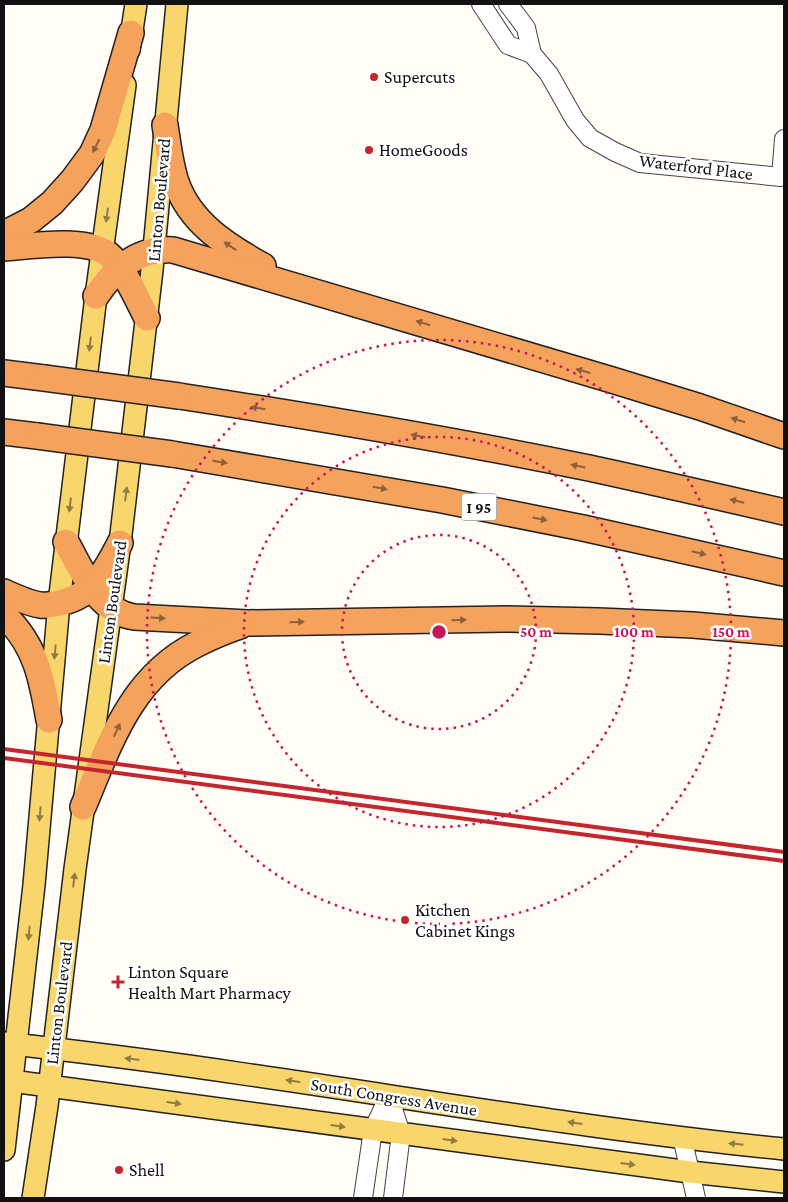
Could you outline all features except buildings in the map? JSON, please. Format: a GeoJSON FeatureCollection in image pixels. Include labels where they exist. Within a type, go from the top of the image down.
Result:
{"type":"FeatureCollection","features":[{"type":"Feature","properties":{"kind":"highway"},"geometry":{"type":"LineString","coordinates":[[4,234],[31,220],[47,208],[72,181],[87,161],[103,130],[132,33]]}},
{"type":"Feature","properties":{"kind":"highway"},"geometry":{"type":"LineString","coordinates":[[165,125],[170,159],[176,182],[183,199],[194,215],[211,232],[232,248],[302,288]]}},
{"type":"Feature","properties":{"kind":"highway"},"geometry":{"type":"LineString","coordinates":[[4,248],[74,244],[93,247],[111,259],[147,318]]}},
{"type":"Feature","properties":{"kind":"highway"},"geometry":{"type":"LineString","coordinates":[[111,259],[128,261],[154,251],[173,250],[620,382],[784,436]]}},
{"type":"Feature","properties":{"kind":"highway"},"geometry":{"type":"LineString","coordinates":[[96,296],[107,280],[111,259]]}},
{"type":"Feature","properties":{"kind":"highway"},"geometry":{"type":"LineString","coordinates":[[4,373],[179,396],[317,418],[600,470],[784,512]]}},
{"type":"Feature","properties":{"kind":"highway","name":"I 95"},"geometry":{"type":"LineString","coordinates":[[4,432],[172,454],[442,500],[583,528],[784,573]]}},
{"type":"Feature","properties":{"kind":"highway"},"geometry":{"type":"LineString","coordinates":[[66,542],[98,596],[111,608],[123,615],[134,617],[248,623],[589,621],[693,625],[784,632]]}},
{"type":"Feature","properties":{"kind":"highway"},"geometry":{"type":"LineString","coordinates":[[4,592],[42,605],[70,601],[92,587],[101,577],[120,543]]}},
{"type":"Feature","properties":{"kind":"highway"},"geometry":{"type":"LineString","coordinates":[[4,615],[20,633],[33,654],[42,682],[49,720]]}},
{"type":"Feature","properties":{"kind":"highway"},"geometry":{"type":"LineString","coordinates":[[83,807],[120,723],[148,682],[167,664],[196,644],[248,623]]}},
{"type":"Feature","properties":{"kind":"main road"},"geometry":{"type":"LineString","coordinates":[[111,259],[136,4]]}},
{"type":"Feature","properties":{"kind":"main road","name":"Linton Boulevard"},"geometry":{"type":"LineString","coordinates":[[33,1198],[49,1087],[83,807],[120,543],[147,318],[177,4]]}},
{"type":"Feature","properties":{"kind":"main road","name":"Linton Boulevard"},"geometry":{"type":"LineString","coordinates":[[4,1150],[10,1043],[34,892],[59,603],[96,296]]}},
{"type":"Feature","properties":{"kind":"main road","name":"South Congress Avenue"},"geometry":{"type":"LineString","coordinates":[[10,1043],[244,1074],[495,1112],[784,1149]]}},
{"type":"Feature","properties":{"kind":"main road","name":"South Congress Avenue"},"geometry":{"type":"LineString","coordinates":[[8,1081],[690,1172],[784,1182]]}},
{"type":"Feature","properties":{"kind":"street"},"geometry":{"type":"LineString","coordinates":[[480,4],[508,45],[532,54]]}},
{"type":"Feature","properties":{"kind":"street","name":"Waterford Place"},"geometry":{"type":"LineString","coordinates":[[508,4],[526,28],[532,54],[548,74],[575,120],[590,138],[614,152],[640,163],[780,177],[784,139]]}},
{"type":"Feature","properties":{"kind":"street"},"geometry":{"type":"LineString","coordinates":[[363,1198],[373,1130],[389,1096]]}},
{"type":"Feature","properties":{"kind":"street"},"geometry":{"type":"LineString","coordinates":[[389,1096],[402,1134],[393,1198]]}},
{"type":"Feature","properties":{"kind":"street"},"geometry":{"type":"LineString","coordinates":[[682,1137],[696,1198]]}},
{"type":"Feature","properties":{"kind":"railway"},"geometry":{"type":"LineString","coordinates":[[4,749],[784,852]]}},
{"type":"Feature","properties":{"kind":"railway"},"geometry":{"type":"LineString","coordinates":[[4,758],[784,861]]}},
{"type":"Feature","properties":{"kind":"place","name":"Supercuts"},"geometry":{"type":"Point","coordinates":[374,77]}},
{"type":"Feature","properties":{"kind":"place","name":"HomeGoods"},"geometry":{"type":"Point","coordinates":[369,150]}},
{"type":"Feature","properties":{"kind":"place","name":"Kitchen Cabinet Kings"},"geometry":{"type":"Point","coordinates":[405,920]}},
{"type":"Feature","properties":{"kind":"place","name":"Linton Square Health Mart Pharmacy"},"geometry":{"type":"Point","coordinates":[118,982]}},
{"type":"Feature","properties":{"kind":"place","name":"Shell"},"geometry":{"type":"Point","coordinates":[119,1170]}}]}
